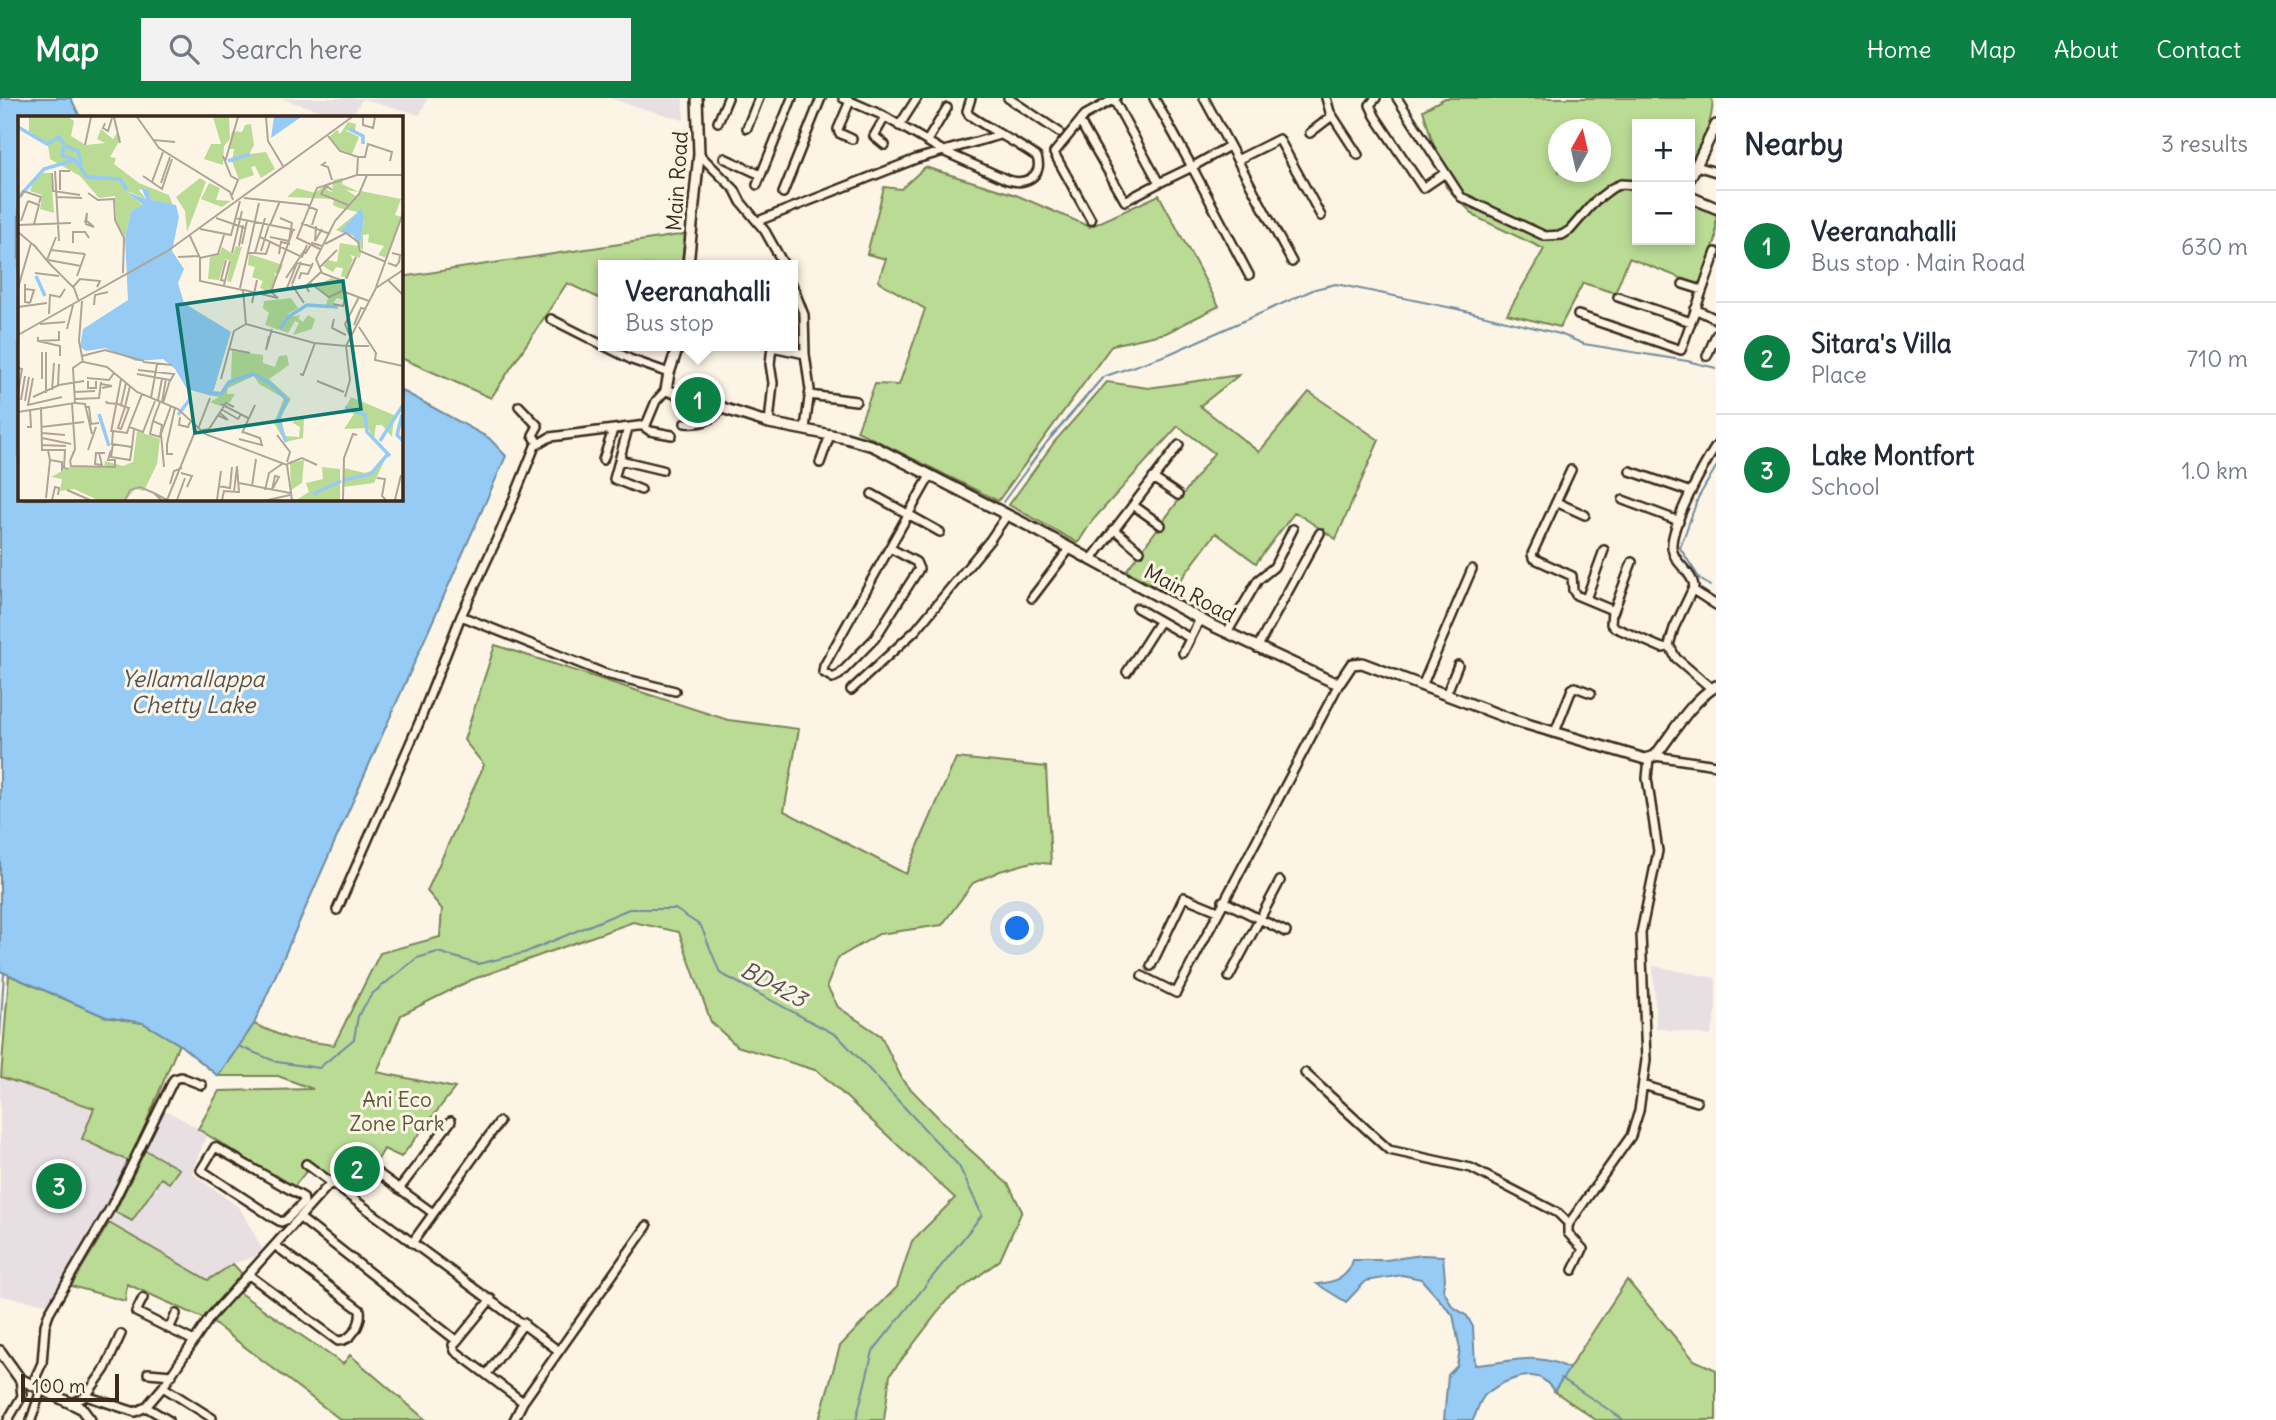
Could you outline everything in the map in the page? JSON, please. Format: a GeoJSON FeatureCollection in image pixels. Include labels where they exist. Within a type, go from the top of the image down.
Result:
{"type":"FeatureCollection","features":[{"type":"Feature","properties":{"kind":"street","name":"Main Road"},"geometry":{"type":"LineString","coordinates":[[688,260],[699,154],[697,98]]}},
{"type":"Feature","properties":{"kind":"street"},"geometry":{"type":"LineString","coordinates":[[718,122],[727,98]]}},
{"type":"Feature","properties":{"kind":"street"},"geometry":{"type":"LineString","coordinates":[[747,128],[759,98]]}},
{"type":"Feature","properties":{"kind":"street"},"geometry":{"type":"LineString","coordinates":[[757,185],[792,98]]}},
{"type":"Feature","properties":{"kind":"street"},"geometry":{"type":"LineString","coordinates":[[783,193],[821,98]]}},
{"type":"Feature","properties":{"kind":"street"},"geometry":{"type":"LineString","coordinates":[[899,126],[917,98]]}},
{"type":"Feature","properties":{"kind":"street"},"geometry":{"type":"LineString","coordinates":[[852,139],[838,129],[846,99],[885,117],[945,152],[1008,180],[1018,183],[1028,180],[1037,171],[1037,157],[970,115],[967,111],[971,98]]}},
{"type":"Feature","properties":{"kind":"street"},"geometry":{"type":"LineString","coordinates":[[1008,98],[1059,132]]}},
{"type":"Feature","properties":{"kind":"street"},"geometry":{"type":"LineString","coordinates":[[1154,98],[1249,275]]}},
{"type":"Feature","properties":{"kind":"street"},"geometry":{"type":"LineString","coordinates":[[1204,98],[1292,262]]}},
{"type":"Feature","properties":{"kind":"street"},"geometry":{"type":"LineString","coordinates":[[1326,98],[1332,116],[1358,155]]}},
{"type":"Feature","properties":{"kind":"street"},"geometry":{"type":"LineString","coordinates":[[1376,98],[1370,105],[1375,116],[1423,188],[1445,173]]}},
{"type":"Feature","properties":{"kind":"street"},"geometry":{"type":"LineString","coordinates":[[1397,98],[1461,197],[1550,237],[1570,230],[1595,201],[1612,188],[1621,184],[1632,185]]}},
{"type":"Feature","properties":{"kind":"street"},"geometry":{"type":"LineString","coordinates":[[1091,220],[1055,153],[1085,115],[1115,99],[1159,183]]}},
{"type":"Feature","properties":{"kind":"street"},"geometry":{"type":"LineString","coordinates":[[927,141],[947,108]]}},
{"type":"Feature","properties":{"kind":"street"},"geometry":{"type":"LineString","coordinates":[[1310,133],[1332,116]]}},
{"type":"Feature","properties":{"kind":"street"},"geometry":{"type":"LineString","coordinates":[[885,117],[874,136],[885,145]]}},
{"type":"Feature","properties":{"kind":"street"},"geometry":{"type":"LineString","coordinates":[[1080,122],[1125,201],[1229,146]]}},
{"type":"Feature","properties":{"kind":"street"},"geometry":{"type":"LineString","coordinates":[[1716,125],[1714,135],[1696,166],[1716,172]]}},
{"type":"Feature","properties":{"kind":"street"},"geometry":{"type":"LineString","coordinates":[[758,221],[916,159],[1000,135]]}},
{"type":"Feature","properties":{"kind":"street"},"geometry":{"type":"LineString","coordinates":[[1237,160],[1279,139],[1321,216]]}},
{"type":"Feature","properties":{"kind":"street"},"geometry":{"type":"LineString","coordinates":[[699,154],[728,182],[758,221],[783,260]]}},
{"type":"Feature","properties":{"kind":"street"},"geometry":{"type":"LineString","coordinates":[[724,158],[761,175]]}},
{"type":"Feature","properties":{"kind":"street"},"geometry":{"type":"LineString","coordinates":[[1695,199],[1716,208]]}},
{"type":"Feature","properties":{"kind":"street"},"geometry":{"type":"LineString","coordinates":[[1578,315],[1681,349],[1716,252]]}},
{"type":"Feature","properties":{"kind":"street"},"geometry":{"type":"LineString","coordinates":[[1683,284],[1702,290]]}},
{"type":"Feature","properties":{"kind":"street"},"geometry":{"type":"LineString","coordinates":[[798,296],[805,322],[809,395],[805,429]]}},
{"type":"Feature","properties":{"kind":"street"},"geometry":{"type":"LineString","coordinates":[[1618,297],[1691,322]]}},
{"type":"Feature","properties":{"kind":"street"},"geometry":{"type":"LineString","coordinates":[[1695,309],[1716,319]]}},
{"type":"Feature","properties":{"kind":"street"},"geometry":{"type":"LineString","coordinates":[[551,319],[598,343]]}},
{"type":"Feature","properties":{"kind":"street"},"geometry":{"type":"LineString","coordinates":[[1707,356],[1716,335]]}},
{"type":"Feature","properties":{"kind":"street"},"geometry":{"type":"LineString","coordinates":[[614,351],[668,373]]}},
{"type":"Feature","properties":{"kind":"street"},"geometry":{"type":"LineString","coordinates":[[337,910],[419,723],[461,616],[501,530],[533,450],[538,443],[550,437],[643,426],[648,422],[659,397],[666,390],[668,373],[676,351]]}},
{"type":"Feature","properties":{"kind":"street"},"geometry":{"type":"LineString","coordinates":[[769,424],[773,383],[771,351]]}},
{"type":"Feature","properties":{"kind":"street"},"geometry":{"type":"LineString","coordinates":[[793,351],[805,354]]}},
{"type":"Feature","properties":{"kind":"street","name":"Main Road"},"geometry":{"type":"LineString","coordinates":[[666,390],[769,424],[805,429],[873,446],[1091,559],[1200,620],[1256,648],[1333,682],[1340,682]]}},
{"type":"Feature","properties":{"kind":"street"},"geometry":{"type":"LineString","coordinates":[[809,395],[856,401]]}},
{"type":"Feature","properties":{"kind":"street"},"geometry":{"type":"LineString","coordinates":[[519,406],[538,426],[533,435],[538,443]]}},
{"type":"Feature","properties":{"kind":"street"},"geometry":{"type":"LineString","coordinates":[[685,423],[704,423],[716,416],[723,407]]}},
{"type":"Feature","properties":{"kind":"street"},"geometry":{"type":"LineString","coordinates":[[643,426],[650,431],[672,435]]}},
{"type":"Feature","properties":{"kind":"street"},"geometry":{"type":"LineString","coordinates":[[628,428],[614,481],[641,490]]}},
{"type":"Feature","properties":{"kind":"street"},"geometry":{"type":"LineString","coordinates":[[603,460],[613,430]]}},
{"type":"Feature","properties":{"kind":"street"},"geometry":{"type":"LineString","coordinates":[[820,463],[830,435]]}},
{"type":"Feature","properties":{"kind":"street"},"geometry":{"type":"LineString","coordinates":[[1091,559],[1179,445]]}},
{"type":"Feature","properties":{"kind":"street"},"geometry":{"type":"LineString","coordinates":[[1573,1270],[1583,1249],[1568,1233],[1569,1224],[1631,1136],[1636,1124],[1643,1085],[1646,1060],[1640,933],[1658,850],[1648,786],[1652,757],[1695,704],[1714,687],[1675,658],[1669,647],[1669,640],[1693,590],[1693,581],[1672,548],[1691,492],[1716,446]]}},
{"type":"Feature","properties":{"kind":"street"},"geometry":{"type":"LineString","coordinates":[[620,460],[663,470]]}},
{"type":"Feature","properties":{"kind":"street"},"geometry":{"type":"LineString","coordinates":[[1571,470],[1532,556],[1572,576],[1574,593],[1610,608],[1613,612]]}},
{"type":"Feature","properties":{"kind":"street"},"geometry":{"type":"LineString","coordinates":[[1630,471],[1691,492]]}},
{"type":"Feature","properties":{"kind":"street"},"geometry":{"type":"LineString","coordinates":[[890,548],[916,562],[919,569],[875,638],[833,678],[823,672],[824,666],[930,476]]}},
{"type":"Feature","properties":{"kind":"street"},"geometry":{"type":"LineString","coordinates":[[1153,478],[1178,495]]}},
{"type":"Feature","properties":{"kind":"street"},"geometry":{"type":"LineString","coordinates":[[872,494],[940,532]]}},
{"type":"Feature","properties":{"kind":"street"},"geometry":{"type":"LineString","coordinates":[[1623,500],[1679,521]]}},
{"type":"Feature","properties":{"kind":"street"},"geometry":{"type":"LineString","coordinates":[[1556,502],[1585,515]]}},
{"type":"Feature","properties":{"kind":"street"},"geometry":{"type":"LineString","coordinates":[[1133,505],[1161,525]]}},
{"type":"Feature","properties":{"kind":"street"},"geometry":{"type":"LineString","coordinates":[[851,690],[916,630],[983,549],[1007,515]]}},
{"type":"Feature","properties":{"kind":"street"},"geometry":{"type":"LineString","coordinates":[[1114,529],[1140,551]]}},
{"type":"Feature","properties":{"kind":"street"},"geometry":{"type":"LineString","coordinates":[[1227,633],[1258,580],[1274,567],[1293,529]]}},
{"type":"Feature","properties":{"kind":"street"},"geometry":{"type":"LineString","coordinates":[[1256,648],[1320,533]]}},
{"type":"Feature","properties":{"kind":"street"},"geometry":{"type":"LineString","coordinates":[[1032,598],[1070,548]]}},
{"type":"Feature","properties":{"kind":"street"},"geometry":{"type":"LineString","coordinates":[[1586,599],[1604,550]]}},
{"type":"Feature","properties":{"kind":"street"},"geometry":{"type":"LineString","coordinates":[[1632,562],[1611,624],[1662,648],[1669,647]]}},
{"type":"Feature","properties":{"kind":"street"},"geometry":{"type":"LineString","coordinates":[[1422,686],[1472,569]]}},
{"type":"Feature","properties":{"kind":"street"},"geometry":{"type":"LineString","coordinates":[[1693,590],[1716,605]]}},
{"type":"Feature","properties":{"kind":"street"},"geometry":{"type":"LineString","coordinates":[[1137,608],[1191,638]]}},
{"type":"Feature","properties":{"kind":"street"},"geometry":{"type":"LineString","coordinates":[[461,616],[606,674],[675,691]]}},
{"type":"Feature","properties":{"kind":"street"},"geometry":{"type":"LineString","coordinates":[[1184,653],[1200,620]]}},
{"type":"Feature","properties":{"kind":"street"},"geometry":{"type":"LineString","coordinates":[[1127,672],[1159,622]]}},
{"type":"Feature","properties":{"kind":"street"},"geometry":{"type":"LineString","coordinates":[[1142,976],[1176,993],[1340,682],[1348,668],[1356,663],[1513,720],[1645,759],[1652,757],[1716,765]]}},
{"type":"Feature","properties":{"kind":"street"},"geometry":{"type":"LineString","coordinates":[[1446,695],[1458,665]]}},
{"type":"Feature","properties":{"kind":"street"},"geometry":{"type":"LineString","coordinates":[[1555,732],[1572,689],[1576,687],[1591,692]]}},
{"type":"Feature","properties":{"kind":"street"},"geometry":{"type":"LineString","coordinates":[[1229,977],[1280,881]]}},
{"type":"Feature","properties":{"kind":"street"},"geometry":{"type":"LineString","coordinates":[[1151,966],[1184,897],[1218,911]]}},
{"type":"Feature","properties":{"kind":"street"},"geometry":{"type":"LineString","coordinates":[[1223,901],[1286,932]]}},
{"type":"Feature","properties":{"kind":"street"},"geometry":{"type":"LineString","coordinates":[[1305,1073],[1389,1150],[1471,1168],[1558,1213],[1569,1224]]}},
{"type":"Feature","properties":{"kind":"street"},"geometry":{"type":"LineString","coordinates":[[31,1420],[49,1313],[93,1242],[174,1079],[181,1077],[202,1085]]}},
{"type":"Feature","properties":{"kind":"street"},"geometry":{"type":"LineString","coordinates":[[1643,1085],[1697,1102]]}},
{"type":"Feature","properties":{"kind":"street"},"geometry":{"type":"LineString","coordinates":[[400,1189],[451,1121]]}},
{"type":"Feature","properties":{"kind":"street"},"geometry":{"type":"LineString","coordinates":[[412,1243],[499,1122]]}},
{"type":"Feature","properties":{"kind":"street"},"geometry":{"type":"LineString","coordinates":[[86,1395],[135,1412],[146,1407],[172,1375],[211,1316],[276,1246],[295,1219],[304,1202],[303,1197],[218,1147],[213,1149],[201,1170],[279,1221],[295,1219],[355,1158],[433,1213]]}},
{"type":"Feature","properties":{"kind":"street"},"geometry":{"type":"LineString","coordinates":[[306,1164],[559,1351]]}},
{"type":"Feature","properties":{"kind":"street"},"geometry":{"type":"LineString","coordinates":[[295,1219],[457,1341]]}},
{"type":"Feature","properties":{"kind":"street"},"geometry":{"type":"LineString","coordinates":[[514,1420],[523,1402],[647,1226]]}},
{"type":"Feature","properties":{"kind":"street"},"geometry":{"type":"LineString","coordinates":[[249,1275],[338,1341],[350,1338],[360,1319],[360,1310],[276,1246]]}},
{"type":"Feature","properties":{"kind":"street"},"geometry":{"type":"LineString","coordinates":[[143,1298],[136,1312],[194,1342]]}},
{"type":"Feature","properties":{"kind":"street"},"geometry":{"type":"LineString","coordinates":[[491,1299],[453,1345],[454,1351],[523,1402]]}},
{"type":"Feature","properties":{"kind":"street"},"geometry":{"type":"LineString","coordinates":[[169,1329],[176,1314]]}},
{"type":"Feature","properties":{"kind":"street"},"geometry":{"type":"LineString","coordinates":[[487,1374],[524,1323]]}},
{"type":"Feature","properties":{"kind":"street"},"geometry":{"type":"LineString","coordinates":[[71,1404],[86,1395],[105,1369],[121,1334]]}},
{"type":"Feature","properties":{"kind":"street"},"geometry":{"type":"LineString","coordinates":[[0,1351],[20,1380],[22,1396],[8,1420]]}},
{"type":"Feature","properties":{"kind":"street"},"geometry":{"type":"LineString","coordinates":[[148,1373],[172,1375]]}},
{"type":"Feature","properties":{"kind":"street"},"geometry":{"type":"LineString","coordinates":[[20,1380],[81,1408],[90,1420]]}},
{"type":"Feature","properties":{"kind":"street"},"geometry":{"type":"LineString","coordinates":[[163,1387],[212,1419]]}},
{"type":"Feature","properties":{"kind":"street"},"geometry":{"type":"LineString","coordinates":[[146,1407],[168,1420]]}},
{"type":"Feature","properties":{"kind":"shaded area"},"geometry":{"type":"Polygon","coordinates":[[[280,98],[428,98],[420,115],[363,99],[352,116],[337,116],[280,98]]]}},
{"type":"Feature","properties":{"kind":"shaded area"},"geometry":{"type":"Polygon","coordinates":[[[608,98],[683,98],[684,120],[658,113],[608,98]]]}},
{"type":"Feature","properties":{"kind":"shaded area"},"geometry":{"type":"Polygon","coordinates":[[[1653,966],[1716,978],[1716,1014],[1711,1036],[1656,1028],[1653,966]]]}},
{"type":"Feature","properties":{"kind":"shaded area"},"geometry":{"type":"Polygon","coordinates":[[[0,1077],[94,1108],[130,1162],[108,1210],[63,1284],[47,1304],[0,1296],[0,1077]]]}},
{"type":"Feature","properties":{"kind":"shaded area"},"geometry":{"type":"Polygon","coordinates":[[[165,1110],[207,1133],[192,1173],[240,1208],[262,1249],[254,1257],[229,1265],[208,1280],[109,1223],[165,1110]]]}},
{"type":"Feature","properties":{"kind":"green space"},"geometry":{"type":"Polygon","coordinates":[[[1445,98],[1712,98],[1709,125],[1695,163],[1695,119],[1632,119],[1632,245],[1695,245],[1695,205],[1716,212],[1716,239],[1699,285],[1629,258],[1615,293],[1583,283],[1560,327],[1507,314],[1544,249],[1476,217],[1446,187],[1423,110],[1445,98]]]}},
{"type":"Feature","properties":{"kind":"green space"},"geometry":{"type":"Polygon","coordinates":[[[925,167],[1016,195],[1090,227],[1159,195],[1219,306],[1166,333],[1112,345],[998,501],[857,431],[875,384],[899,385],[925,309],[878,281],[886,259],[867,254],[884,187],[901,189],[925,167]]]}},
{"type":"Feature","properties":{"kind":"green space"},"geometry":{"type":"Polygon","coordinates":[[[686,234],[682,260],[598,260],[598,298],[567,283],[491,398],[402,358],[402,277],[686,234]]]}},
{"type":"Feature","properties":{"kind":"green space"},"geometry":{"type":"Polygon","coordinates":[[[1239,375],[1200,406],[1259,452],[1309,392],[1379,440],[1336,539],[1295,512],[1256,563],[1216,533],[1170,594],[1126,571],[1214,453],[1178,426],[1092,521],[1078,543],[1009,505],[1055,441],[1107,382],[1148,388],[1239,375]]]}},
{"type":"Feature","properties":{"kind":"green space","name":"Ani Eco Zone Park"},"geometry":{"type":"Polygon","coordinates":[[[495,645],[728,720],[799,729],[784,811],[906,874],[956,758],[1046,767],[1051,864],[1032,862],[1000,871],[973,883],[942,925],[879,934],[838,958],[827,986],[838,1007],[881,1036],[903,1081],[967,1147],[1009,1185],[1022,1211],[1000,1260],[947,1300],[890,1375],[884,1420],[819,1420],[840,1346],[897,1287],[912,1241],[955,1198],[818,1071],[737,1046],[711,1022],[679,932],[633,922],[471,980],[401,1015],[377,1072],[455,1088],[401,1157],[384,1149],[376,1163],[360,1150],[331,1180],[312,1164],[293,1188],[198,1129],[219,1091],[313,1089],[278,1076],[218,1076],[254,1024],[289,1039],[334,1045],[380,953],[440,937],[442,909],[427,891],[484,765],[464,740],[495,645]]]}},
{"type":"Feature","properties":{"kind":"green space"},"geometry":{"type":"Polygon","coordinates":[[[9,975],[106,1017],[143,1023],[179,1044],[130,1162],[82,1139],[94,1108],[1,1077],[9,975]]]}},
{"type":"Feature","properties":{"kind":"green space"},"geometry":{"type":"Polygon","coordinates":[[[145,1150],[179,1169],[169,1183],[161,1178],[132,1221],[115,1212],[145,1150]]]}},
{"type":"Feature","properties":{"kind":"green space"},"geometry":{"type":"Polygon","coordinates":[[[109,1223],[208,1280],[233,1264],[245,1277],[216,1304],[205,1319],[127,1284],[125,1301],[71,1286],[109,1223]]]}},
{"type":"Feature","properties":{"kind":"green space"},"geometry":{"type":"Polygon","coordinates":[[[1627,1280],[1694,1360],[1716,1370],[1716,1420],[1596,1420],[1554,1391],[1627,1280]]]}},
{"type":"Feature","properties":{"kind":"green space"},"geometry":{"type":"Polygon","coordinates":[[[238,1292],[343,1364],[350,1355],[426,1420],[341,1420],[212,1322],[238,1292]]]}},
{"type":"Feature","properties":{"kind":"water","name":"Yellamallappa Chetty Lake"},"geometry":{"type":"Polygon","coordinates":[[[0,98],[71,98],[80,116],[18,116],[18,500],[402,500],[402,391],[489,438],[506,456],[254,1024],[218,1076],[179,1044],[143,1023],[106,1017],[0,971],[0,98]]]}},
{"type":"Feature","properties":{"kind":"water"},"geometry":{"type":"Polygon","coordinates":[[[1422,1255],[1443,1256],[1443,1289],[1452,1306],[1467,1316],[1473,1327],[1475,1365],[1523,1359],[1558,1363],[1569,1369],[1554,1391],[1542,1379],[1520,1377],[1485,1395],[1473,1420],[1444,1420],[1448,1375],[1457,1366],[1460,1349],[1453,1315],[1421,1279],[1402,1275],[1366,1281],[1346,1302],[1317,1284],[1340,1278],[1348,1271],[1353,1260],[1386,1260],[1422,1255]]]}},
{"type":"Feature","properties":{"kind":"waterway"},"geometry":{"type":"LineString","coordinates":[[1003,502],[1047,442],[1103,377],[1169,354],[1315,289],[1336,284],[1457,309],[1560,334],[1584,344],[1716,368]]}},
{"type":"Feature","properties":{"kind":"waterway"},"geometry":{"type":"LineString","coordinates":[[1710,586],[1700,579],[1680,548],[1698,498],[1716,467]]}},
{"type":"Feature","properties":{"kind":"waterway","name":"BD423"},"geometry":{"type":"LineString","coordinates":[[238,1046],[277,1062],[319,1068],[354,1039],[358,1016],[372,994],[417,958],[438,952],[478,964],[524,953],[629,909],[675,909],[701,926],[720,973],[838,1036],[959,1166],[982,1215],[873,1351],[856,1420]]}},
{"type":"Feature","properties":{"kind":"waterway"},"geometry":{"type":"LineString","coordinates":[[0,1036],[4,973]]}},
{"type":"Feature","properties":{"kind":"waterway","name":"BD423"},"geometry":{"type":"LineString","coordinates":[[1561,1378],[1624,1420]]}},
{"type":"Feature","properties":{"kind":"place","name":"Veeranahalli"},"geometry":{"type":"Point","coordinates":[698,400]}},
{"type":"Feature","properties":{"kind":"place","name":"Sitara's Villa"},"geometry":{"type":"Point","coordinates":[357,1169]}},
{"type":"Feature","properties":{"kind":"place","name":"Lake Montfort"},"geometry":{"type":"Point","coordinates":[59,1186]}}]}
